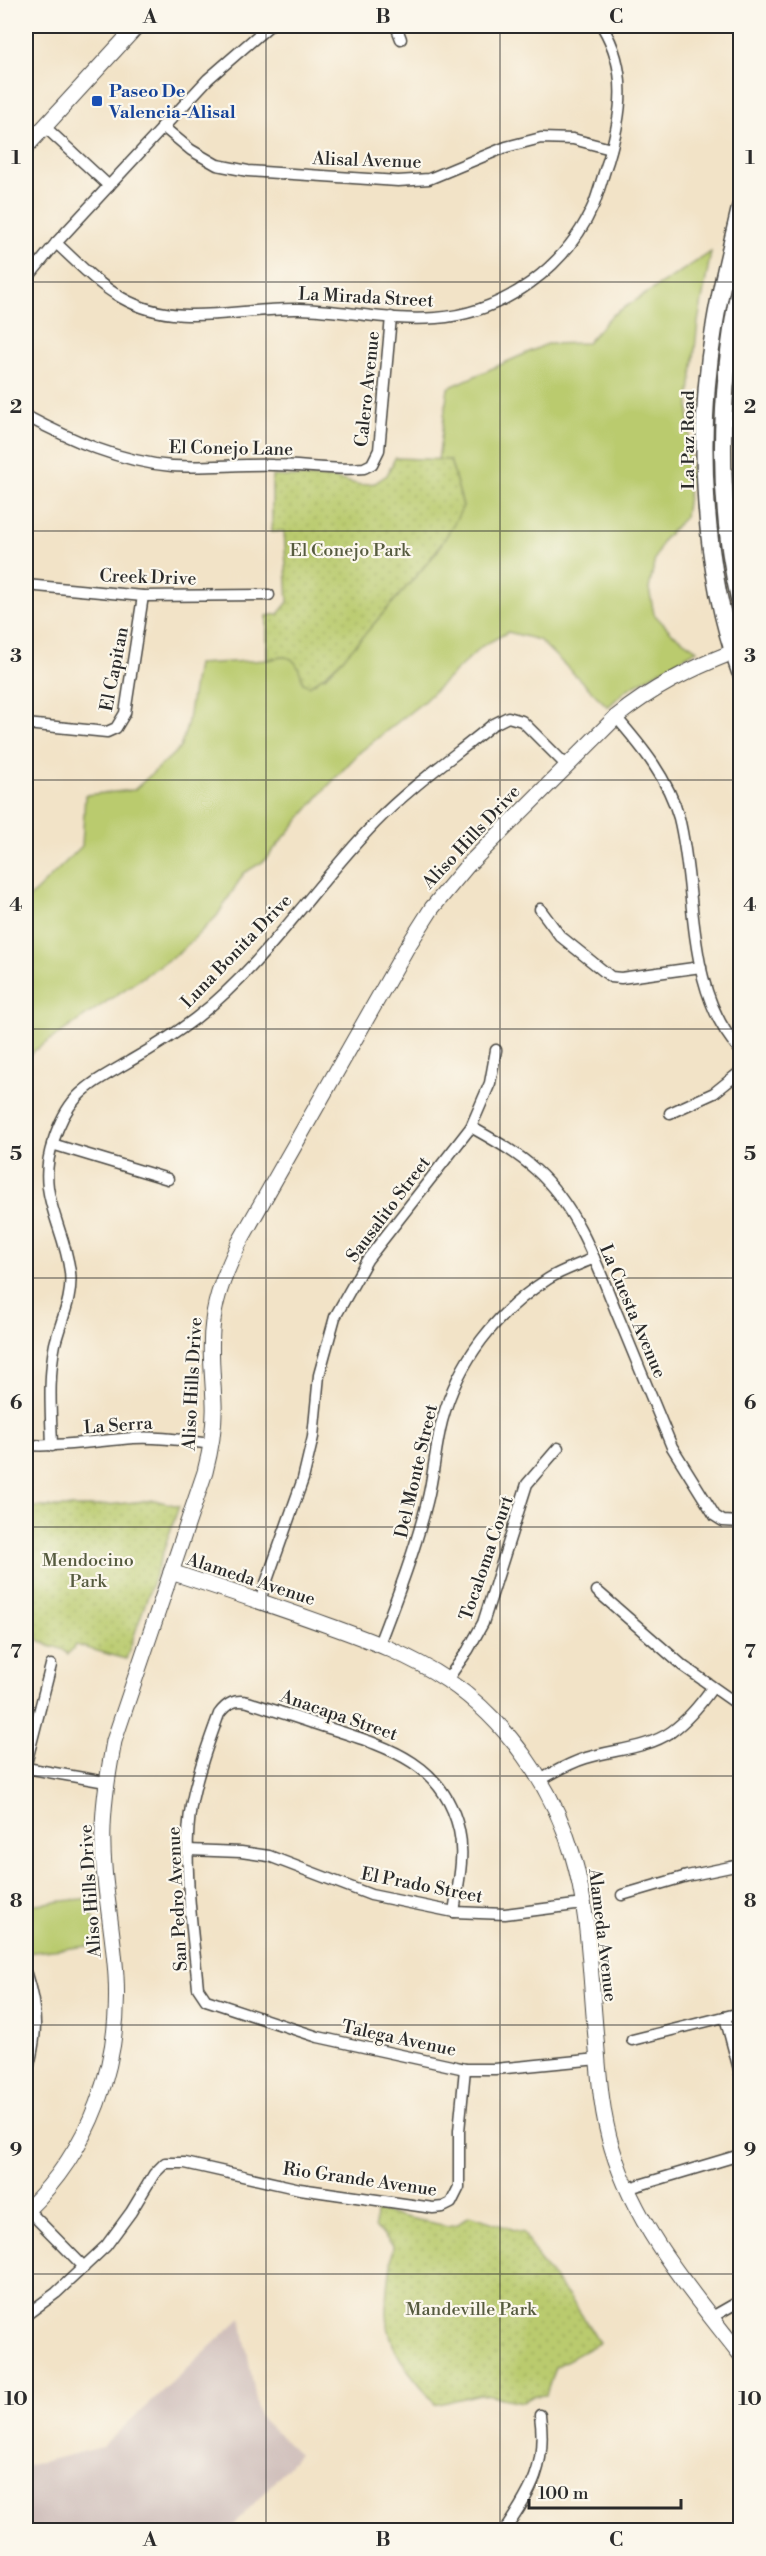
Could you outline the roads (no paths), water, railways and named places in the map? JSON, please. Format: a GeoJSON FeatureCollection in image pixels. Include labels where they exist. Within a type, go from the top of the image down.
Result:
{"type":"FeatureCollection","features":[{"type":"Feature","properties":{"kind":"main road","name":"La Paz Road"},"geometry":{"type":"LineString","coordinates":[[741,208],[713,330],[706,405],[706,487],[716,574],[741,672]]}},
{"type":"Feature","properties":{"kind":"main road","name":"La Paz Road"},"geometry":{"type":"LineString","coordinates":[[741,284],[731,335],[723,429],[726,511],[741,603]]}},
{"type":"Feature","properties":{"kind":"street"},"geometry":{"type":"LineString","coordinates":[[26,147],[137,26]]}},
{"type":"Feature","properties":{"kind":"street"},"geometry":{"type":"LineString","coordinates":[[26,280],[56,243],[162,126],[208,79],[269,26]]}},
{"type":"Feature","properties":{"kind":"street"},"geometry":{"type":"LineString","coordinates":[[396,26],[401,39]]}},
{"type":"Feature","properties":{"kind":"street","name":"La Mirada Street"},"geometry":{"type":"LineString","coordinates":[[56,243],[121,298],[146,309],[176,316],[298,309],[391,317],[435,318],[468,313],[505,299],[535,280],[558,260],[578,235],[594,205],[620,121],[621,91],[616,57],[602,26]]}},
{"type":"Feature","properties":{"kind":"street"},"geometry":{"type":"LineString","coordinates":[[44,126],[109,186]]}},
{"type":"Feature","properties":{"kind":"street","name":"Alisal Avenue"},"geometry":{"type":"LineString","coordinates":[[162,126],[191,150],[218,165],[248,171],[398,181],[429,179],[506,147],[541,138],[573,139],[611,149]]}},
{"type":"Feature","properties":{"kind":"street","name":"Calero Avenue"},"geometry":{"type":"LineString","coordinates":[[372,464],[379,450],[391,317]]}},
{"type":"Feature","properties":{"kind":"street","name":"El Conejo Lane"},"geometry":{"type":"LineString","coordinates":[[26,416],[63,436],[100,449],[137,460],[170,465],[204,467],[270,465],[356,469],[372,464]]}},
{"type":"Feature","properties":{"kind":"street","name":"Creek Drive"},"geometry":{"type":"LineString","coordinates":[[26,585],[143,596],[269,595]]}},
{"type":"Feature","properties":{"kind":"street","name":"El Capitan"},"geometry":{"type":"LineString","coordinates":[[26,724],[107,732],[116,729],[125,713],[139,636],[143,596]]}},
{"type":"Feature","properties":{"kind":"street","name":"Aliso Hills Drive"},"geometry":{"type":"LineString","coordinates":[[26,2210],[56,2179],[82,2139],[100,2099],[111,2058],[117,2017],[116,1975],[104,1869],[103,1827],[106,1782],[114,1741],[205,1472],[212,1444],[214,1404],[210,1364],[213,1319],[223,1279],[239,1243],[406,949],[432,908],[467,866],[616,717],[643,695],[675,677],[737,651]]}},
{"type":"Feature","properties":{"kind":"street","name":"Luna Bonita Drive"},"geometry":{"type":"LineString","coordinates":[[52,1446],[51,1372],[55,1344],[68,1305],[70,1274],[65,1248],[50,1205],[46,1177],[52,1144],[61,1120],[77,1097],[98,1080],[157,1046],[197,1017],[273,942],[375,823],[492,725],[508,717],[522,721],[567,766]]}},
{"type":"Feature","properties":{"kind":"street"},"geometry":{"type":"LineString","coordinates":[[616,717],[643,748],[670,793],[685,845],[701,967],[717,1015],[741,1050]]}},
{"type":"Feature","properties":{"kind":"street"},"geometry":{"type":"LineString","coordinates":[[540,909],[560,936],[611,977],[621,978],[701,967]]}},
{"type":"Feature","properties":{"kind":"street","name":"Sausalito Street"},"geometry":{"type":"LineString","coordinates":[[260,1600],[303,1479],[312,1437],[319,1375],[335,1317],[367,1260],[471,1127],[490,1083],[496,1050]]}},
{"type":"Feature","properties":{"kind":"street"},"geometry":{"type":"LineString","coordinates":[[670,1113],[714,1093],[741,1072]]}},
{"type":"Feature","properties":{"kind":"street","name":"La Cuesta Avenue"},"geometry":{"type":"LineString","coordinates":[[471,1127],[512,1151],[537,1171],[558,1195],[577,1223],[594,1258],[672,1447],[716,1516],[723,1521],[741,1522]]}},
{"type":"Feature","properties":{"kind":"street"},"geometry":{"type":"LineString","coordinates":[[52,1144],[168,1179]]}},
{"type":"Feature","properties":{"kind":"street","name":"Del Monte Street"},"geometry":{"type":"LineString","coordinates":[[379,1644],[412,1561],[428,1500],[442,1422],[456,1382],[477,1345],[508,1308],[549,1278],[594,1258]]}},
{"type":"Feature","properties":{"kind":"street","name":"La Serra"},"geometry":{"type":"LineString","coordinates":[[26,1445],[52,1446],[133,1438],[165,1438],[212,1444]]}},
{"type":"Feature","properties":{"kind":"street","name":"Tocaloma Court"},"geometry":{"type":"LineString","coordinates":[[447,1680],[483,1623],[528,1484],[558,1448]]}},
{"type":"Feature","properties":{"kind":"street","name":"Alameda Avenue"},"geometry":{"type":"LineString","coordinates":[[171,1572],[260,1600],[411,1658],[447,1680],[475,1701],[518,1748],[540,1780],[558,1815],[573,1854],[583,1904],[602,2105],[611,2147],[626,2189],[658,2247],[741,2354]]}},
{"type":"Feature","properties":{"kind":"street"},"geometry":{"type":"LineString","coordinates":[[597,1591],[619,1613],[712,1688],[741,1706]]}},
{"type":"Feature","properties":{"kind":"street"},"geometry":{"type":"LineString","coordinates":[[51,1665],[26,1766],[106,1782]]}},
{"type":"Feature","properties":{"kind":"street"},"geometry":{"type":"LineString","coordinates":[[540,1780],[567,1765],[586,1758],[640,1746],[669,1733],[694,1714],[712,1688]]}},
{"type":"Feature","properties":{"kind":"street","name":"San Pedro Avenue"},"geometry":{"type":"LineString","coordinates":[[201,1995],[198,1988],[188,1850],[191,1808],[199,1769],[219,1714],[231,1702]]}},
{"type":"Feature","properties":{"kind":"street","name":"Anacapa Street"},"geometry":{"type":"LineString","coordinates":[[231,1702],[248,1702],[381,1745],[405,1756],[431,1776],[448,1801],[459,1830],[461,1863],[454,1911]]}},
{"type":"Feature","properties":{"kind":"street","name":"El Prado Street"},"geometry":{"type":"LineString","coordinates":[[188,1850],[241,1852],[269,1856],[371,1895],[454,1911],[505,1914],[583,1904]]}},
{"type":"Feature","properties":{"kind":"street"},"geometry":{"type":"LineString","coordinates":[[622,1895],[687,1876],[741,1865]]}},
{"type":"Feature","properties":{"kind":"street"},"geometry":{"type":"LineString","coordinates":[[26,1974],[35,2004],[35,2033],[26,2077]]}},
{"type":"Feature","properties":{"kind":"street","name":"Talega Avenue"},"geometry":{"type":"LineString","coordinates":[[201,1995],[212,2003],[318,2037],[465,2069],[495,2070],[598,2059]]}},
{"type":"Feature","properties":{"kind":"street"},"geometry":{"type":"LineString","coordinates":[[632,2040],[741,2013]]}},
{"type":"Feature","properties":{"kind":"street"},"geometry":{"type":"LineString","coordinates":[[725,2017],[741,2073]]}},
{"type":"Feature","properties":{"kind":"street","name":"Rio Grande Avenue"},"geometry":{"type":"LineString","coordinates":[[84,2267],[106,2246],[131,2212],[154,2174],[165,2163],[185,2163],[300,2189],[443,2207],[451,2203],[459,2187],[459,2131],[465,2069]]}},
{"type":"Feature","properties":{"kind":"street"},"geometry":{"type":"LineString","coordinates":[[626,2189],[741,2155]]}},
{"type":"Feature","properties":{"kind":"street"},"geometry":{"type":"LineString","coordinates":[[26,2210],[84,2267],[56,2293],[26,2315]]}},
{"type":"Feature","properties":{"kind":"street"},"geometry":{"type":"LineString","coordinates":[[712,2318],[741,2301]]}},
{"type":"Feature","properties":{"kind":"street"},"geometry":{"type":"LineString","coordinates":[[505,2530],[535,2481],[543,2439],[540,2415]]}},
{"type":"Feature","properties":{"kind":"place","name":"Paseo De Valencia-Alisal"},"geometry":{"type":"Point","coordinates":[97,101]}},
{"type":"Feature","properties":{"kind":"park label","name":"El Conejo Park"},"geometry":{"type":"Point","coordinates":[350,550]}},
{"type":"Feature","properties":{"kind":"park label","name":"Mendocino Park"},"geometry":{"type":"Point","coordinates":[88,1570]}},
{"type":"Feature","properties":{"kind":"park label","name":"Mandeville Park"},"geometry":{"type":"Point","coordinates":[471,2309]}}]}
